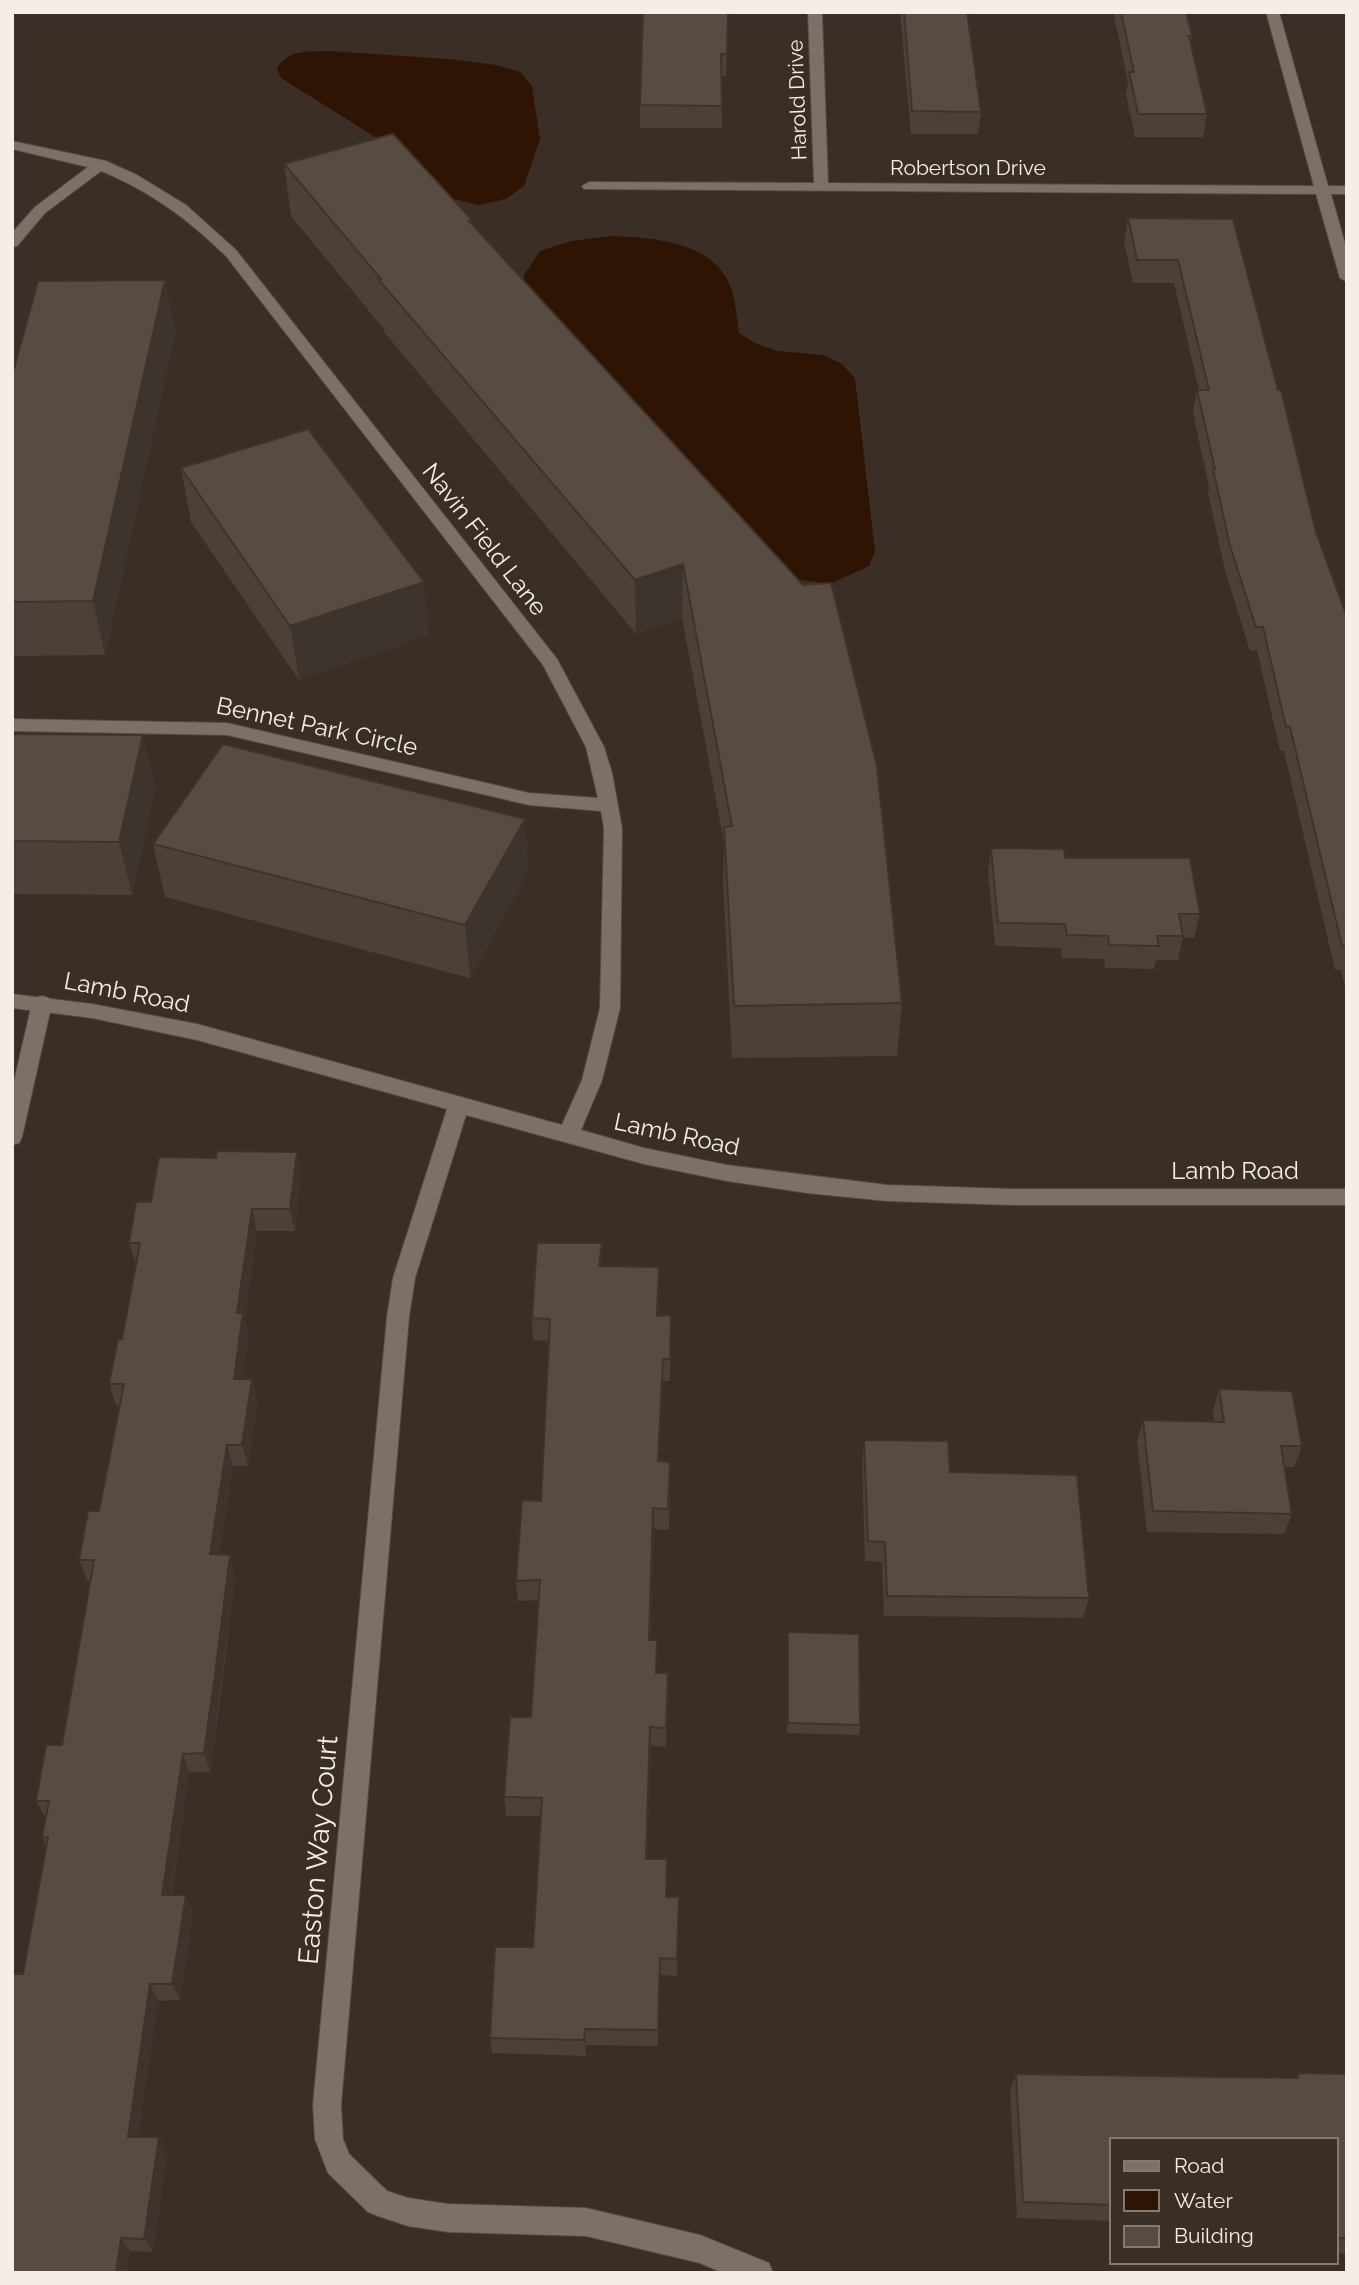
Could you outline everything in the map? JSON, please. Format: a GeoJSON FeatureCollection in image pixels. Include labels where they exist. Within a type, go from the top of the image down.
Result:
{"type":"FeatureCollection","features":[{"type":"Feature","properties":{"kind":"street","name":"Harold Drive"},"geometry":{"type":"LineString","coordinates":[[815,12],[821,187]]}},
{"type":"Feature","properties":{"kind":"street"},"geometry":{"type":"LineString","coordinates":[[1272,12],[1347,278]]}},
{"type":"Feature","properties":{"kind":"street","name":"Navin Field Lane"},"geometry":{"type":"LineString","coordinates":[[12,145],[101,164],[142,182],[167,197],[203,225],[231,253],[551,663],[590,737],[603,774],[613,850],[610,1008],[593,1080],[569,1136]]}},
{"type":"Feature","properties":{"kind":"street"},"geometry":{"type":"LineString","coordinates":[[12,243],[40,211],[101,164]]}},
{"type":"Feature","properties":{"kind":"street","name":"Robertson Drive"},"geometry":{"type":"LineString","coordinates":[[589,186],[1347,190]]}},
{"type":"Feature","properties":{"kind":"street","name":"Bennet Park Circle"},"geometry":{"type":"LineString","coordinates":[[12,725],[227,729],[528,799],[608,805]]}},
{"type":"Feature","properties":{"kind":"street","name":"Lamb Road"},"geometry":{"type":"LineString","coordinates":[[12,1001],[42,1003],[197,1032],[644,1156],[727,1173],[807,1185],[887,1193],[1013,1197],[1347,1197]]}},
{"type":"Feature","properties":{"kind":"street"},"geometry":{"type":"LineString","coordinates":[[12,1137],[42,1003]]}},
{"type":"Feature","properties":{"kind":"street","name":"Easton Way Court"},"geometry":{"type":"LineString","coordinates":[[458,1104],[404,1278],[398,1317],[327,2105],[329,2139],[338,2163],[359,2186],[377,2202],[408,2213],[448,2218],[586,2222],[700,2249],[758,2273]]}},
{"type":"Feature","properties":{"kind":"water"},"geometry":{"type":"Polygon","coordinates":[[[328,51],[448,59],[496,65],[520,72],[532,86],[540,139],[524,186],[506,199],[479,205],[449,198],[404,155],[281,78],[277,69],[286,58],[299,53],[328,51]]]}},
{"type":"Feature","properties":{"kind":"water"},"geometry":{"type":"Polygon","coordinates":[[[612,236],[666,242],[700,253],[715,263],[726,277],[733,294],[739,333],[755,343],[777,351],[824,355],[842,364],[855,378],[875,552],[869,566],[830,584],[787,578],[524,297],[524,275],[540,251],[571,241],[612,236]]]}},
{"type":"Feature","properties":{"kind":"building"},"geometry":{"type":"Polygon","coordinates":[[[643,12],[728,12],[727,54],[721,54],[722,106],[640,105],[643,12]]]}},
{"type":"Feature","properties":{"kind":"building"},"geometry":{"type":"Polygon","coordinates":[[[904,12],[967,12],[981,112],[912,111],[904,12]]]}},
{"type":"Feature","properties":{"kind":"building"},"geometry":{"type":"Polygon","coordinates":[[[1121,12],[1186,12],[1207,114],[1138,114],[1129,72],[1134,72],[1121,12]]]}},
{"type":"Feature","properties":{"kind":"building"},"geometry":{"type":"Polygon","coordinates":[[[393,134],[472,220],[469,221],[803,585],[831,583],[877,766],[902,1003],[734,1006],[724,827],[732,826],[683,564],[635,580],[378,279],[381,279],[284,164],[393,134]]]}},
{"type":"Feature","properties":{"kind":"building"},"geometry":{"type":"Polygon","coordinates":[[[1128,218],[1233,219],[1278,390],[1281,390],[1316,532],[1347,617],[1347,946],[1342,946],[1290,727],[1286,727],[1263,627],[1256,627],[1230,546],[1197,390],[1209,390],[1178,260],[1137,260],[1128,218]]]}},
{"type":"Feature","properties":{"kind":"building"},"geometry":{"type":"Polygon","coordinates":[[[165,280],[93,601],[12,602],[12,376],[38,281],[165,280]]]}},
{"type":"Feature","properties":{"kind":"building"},"geometry":{"type":"Polygon","coordinates":[[[308,429],[424,582],[290,626],[181,468],[308,429]]]}},
{"type":"Feature","properties":{"kind":"building"},"geometry":{"type":"Polygon","coordinates":[[[12,734],[143,735],[119,842],[12,841],[12,734]]]}},
{"type":"Feature","properties":{"kind":"building"},"geometry":{"type":"Polygon","coordinates":[[[223,744],[525,819],[465,925],[153,844],[223,744]]]}},
{"type":"Feature","properties":{"kind":"building"},"geometry":{"type":"Polygon","coordinates":[[[991,848],[1064,849],[1065,858],[1190,858],[1200,914],[1179,914],[1183,936],[1157,936],[1159,946],[1109,945],[1108,936],[1067,935],[1065,924],[998,923],[991,848]]]}},
{"type":"Feature","properties":{"kind":"building"},"geometry":{"type":"Polygon","coordinates":[[[217,1151],[297,1152],[290,1209],[252,1209],[237,1313],[243,1313],[234,1379],[252,1379],[242,1445],[227,1445],[210,1554],[230,1555],[215,1674],[204,1753],[183,1754],[162,1895],[186,1895],[172,1984],[150,1984],[128,2137],[159,2137],[144,2239],[121,2238],[116,2273],[12,2273],[12,1974],[23,1974],[48,1837],[42,1837],[49,1801],[36,1801],[46,1745],[62,1745],[94,1560],[79,1560],[88,1511],[99,1511],[124,1384],[109,1384],[118,1339],[122,1339],[140,1243],[129,1243],[136,1202],[151,1202],[159,1157],[216,1158],[217,1151]]]}},
{"type":"Feature","properties":{"kind":"building"},"geometry":{"type":"Polygon","coordinates":[[[537,1243],[602,1243],[599,1266],[659,1267],[657,1316],[671,1315],[670,1359],[663,1359],[658,1461],[670,1462],[668,1509],[653,1508],[649,1640],[657,1640],[656,1673],[668,1673],[666,1728],[650,1727],[646,1859],[667,1859],[666,1897],[679,1897],[677,1959],[660,1958],[658,2030],[585,2029],[584,2040],[490,2038],[495,1947],[533,1947],[542,1798],[504,1797],[510,1717],[531,1717],[540,1580],[516,1581],[522,1500],[541,1501],[550,1319],[532,1318],[537,1243]]]}},
{"type":"Feature","properties":{"kind":"building"},"geometry":{"type":"Polygon","coordinates":[[[1219,1389],[1292,1391],[1302,1446],[1281,1446],[1292,1514],[1153,1511],[1143,1420],[1224,1422],[1219,1389]]]}},
{"type":"Feature","properties":{"kind":"building"},"geometry":{"type":"Polygon","coordinates":[[[864,1440],[948,1441],[950,1472],[1077,1475],[1089,1598],[887,1596],[885,1542],[868,1541],[864,1440]]]}},
{"type":"Feature","properties":{"kind":"building"},"geometry":{"type":"Polygon","coordinates":[[[788,1632],[859,1634],[860,1725],[788,1723],[788,1632]]]}},
{"type":"Feature","properties":{"kind":"building"},"geometry":{"type":"Polygon","coordinates":[[[1298,2073],[1347,2074],[1347,2238],[1338,2238],[1338,2138],[1110,2138],[1110,2205],[1023,2202],[1016,2074],[1298,2078],[1298,2073]]]}}]}
